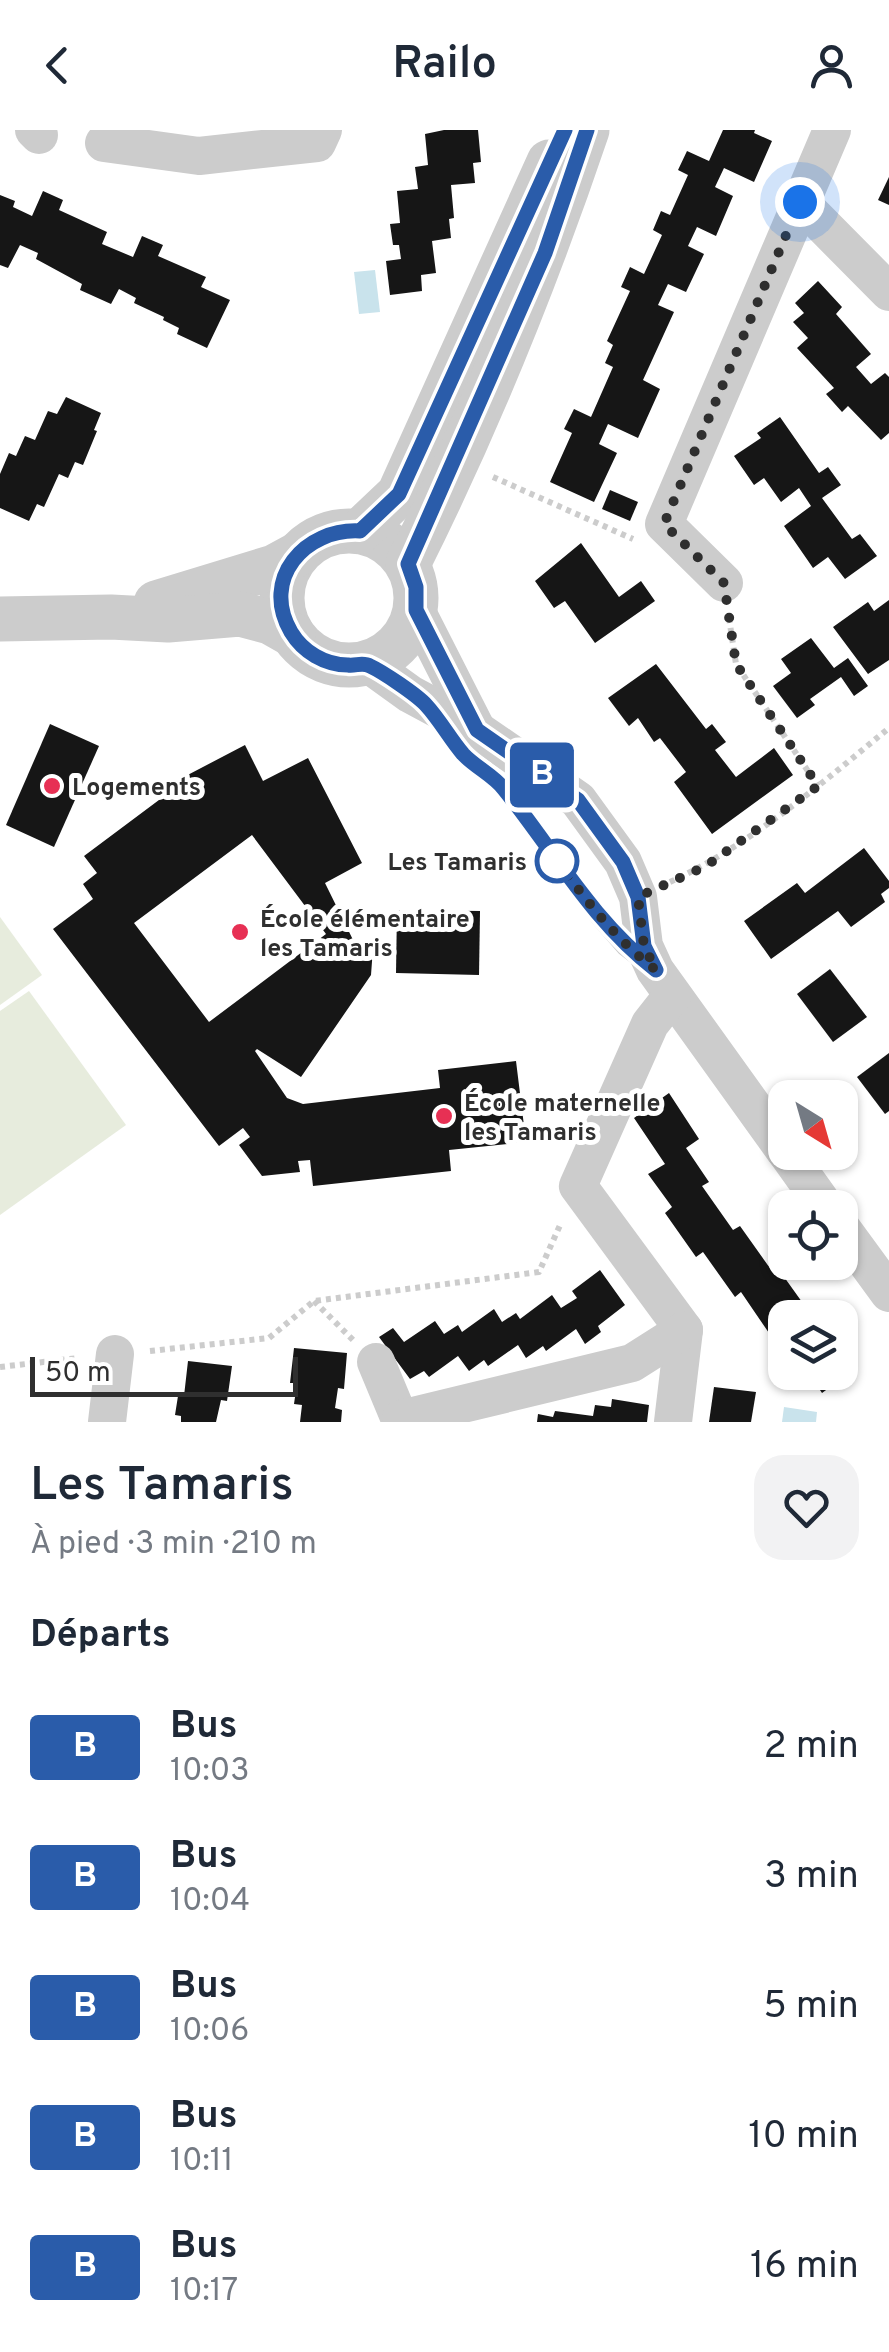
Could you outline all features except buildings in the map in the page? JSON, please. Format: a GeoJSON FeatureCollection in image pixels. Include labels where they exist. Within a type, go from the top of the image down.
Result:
{"type":"FeatureCollection","features":[{"type":"Feature","properties":{"kind":"street"},"geometry":{"type":"LineString","coordinates":[[104,143],[199,156],[317,143],[323,130]]}},
{"type":"Feature","properties":{"kind":"street"},"geometry":{"type":"LineString","coordinates":[[360,531],[399,494],[564,130]]}},
{"type":"Feature","properties":{"kind":"street"},"geometry":{"type":"LineString","coordinates":[[408,564],[545,253],[587,130]]}},
{"type":"Feature","properties":{"kind":"street"},"geometry":{"type":"LineString","coordinates":[[724,583],[664,524],[832,130]]}},
{"type":"Feature","properties":{"kind":"street"},"geometry":{"type":"LineString","coordinates":[[800,202],[889,292]]}},
{"type":"Feature","properties":{"kind":"street"},"geometry":{"type":"LineString","coordinates":[[0,619],[168,620],[240,614],[270,622],[326,661],[353,666],[384,656],[399,644],[416,610],[416,587],[408,564],[388,542],[360,531],[342,530],[326,534],[274,567],[111,617]]}},
{"type":"Feature","properties":{"kind":"street"},"geometry":{"type":"LineString","coordinates":[[292,635],[282,608],[282,594],[289,566],[298,554]]}},
{"type":"Feature","properties":{"kind":"street"},"geometry":{"type":"LineString","coordinates":[[416,610],[477,730]]}},
{"type":"Feature","properties":{"kind":"street"},"geometry":{"type":"LineString","coordinates":[[367,663],[424,702],[477,730],[578,800],[623,862],[638,897],[644,946],[664,983],[768,1127]]}},
{"type":"Feature","properties":{"kind":"street"},"geometry":{"type":"LineString","coordinates":[[664,983],[650,1024],[578,1186],[684,1330],[673,1422]]}},
{"type":"Feature","properties":{"kind":"street"},"geometry":{"type":"LineString","coordinates":[[858,1251],[889,1293]]}},
{"type":"Feature","properties":{"kind":"street"},"geometry":{"type":"LineString","coordinates":[[376,1362],[401,1420],[632,1364],[684,1330]]}},
{"type":"Feature","properties":{"kind":"street"},"geometry":{"type":"LineString","coordinates":[[107,1422],[115,1354]]}},
{"type":"Feature","properties":{"kind":"lane"},"geometry":{"type":"LineString","coordinates":[[424,702],[465,757],[500,784],[598,916],[664,983]]}},
{"type":"Feature","properties":{"kind":"path"},"geometry":{"type":"LineString","coordinates":[[455,462],[634,539],[664,524]]}},
{"type":"Feature","properties":{"kind":"path"},"geometry":{"type":"LineString","coordinates":[[724,583],[736,664],[818,786]]}},
{"type":"Feature","properties":{"kind":"path"},"geometry":{"type":"LineString","coordinates":[[638,897],[706,866],[818,786],[889,728]]}},
{"type":"Feature","properties":{"kind":"path"},"geometry":{"type":"LineString","coordinates":[[0,1367],[269,1338],[314,1301],[539,1272],[578,1186]]}},
{"type":"Feature","properties":{"kind":"path"},"geometry":{"type":"LineString","coordinates":[[314,1301],[376,1362]]}},
{"type":"Feature","properties":{"kind":"shaded area"},"geometry":{"type":"Polygon","coordinates":[[[0,917],[42,975],[0,1005],[0,917]]]}},
{"type":"Feature","properties":{"kind":"shaded area"},"geometry":{"type":"Polygon","coordinates":[[[29,991],[126,1125],[0,1215],[0,1011],[29,991]]]}},
{"type":"Feature","properties":{"kind":"water"},"geometry":{"type":"Polygon","coordinates":[[[375,270],[380,312],[359,314],[354,272],[375,270]]]}},
{"type":"Feature","properties":{"kind":"water"},"geometry":{"type":"Polygon","coordinates":[[[784,1407],[817,1412],[816,1422],[782,1422],[784,1407]]]}},
{"type":"Feature","properties":{"kind":"bus line","name":"B"},"geometry":{"type":"LineString","coordinates":[[565,130],[399,494],[360,531],[326,534],[298,554],[284,580],[282,608],[292,635],[313,655],[339,665],[367,663],[424,702],[465,757],[500,784],[598,916],[626,947],[656,970],[644,946],[638,897],[623,862],[578,800],[477,730],[416,610],[416,587],[408,564],[434,514],[545,253],[587,130]]}},
{"type":"Feature","properties":{"kind":"place","name":"Logements"},"geometry":{"type":"Point","coordinates":[52,786]}},
{"type":"Feature","properties":{"kind":"place","name":"Les Tamaris"},"geometry":{"type":"Point","coordinates":[557,861]}},
{"type":"Feature","properties":{"kind":"place","name":"École élémentaire les Tamaris"},"geometry":{"type":"Point","coordinates":[240,932]}},
{"type":"Feature","properties":{"kind":"place","name":"École maternelle les Tamaris"},"geometry":{"type":"Point","coordinates":[444,1116]}},
{"type":"Feature","properties":{"kind":"route"},"geometry":{"type":"LineString","coordinates":[[557,861],[626,947],[656,970],[644,946],[638,897],[706,866],[818,786],[736,664],[724,583],[664,524],[800,202]]}}]}
